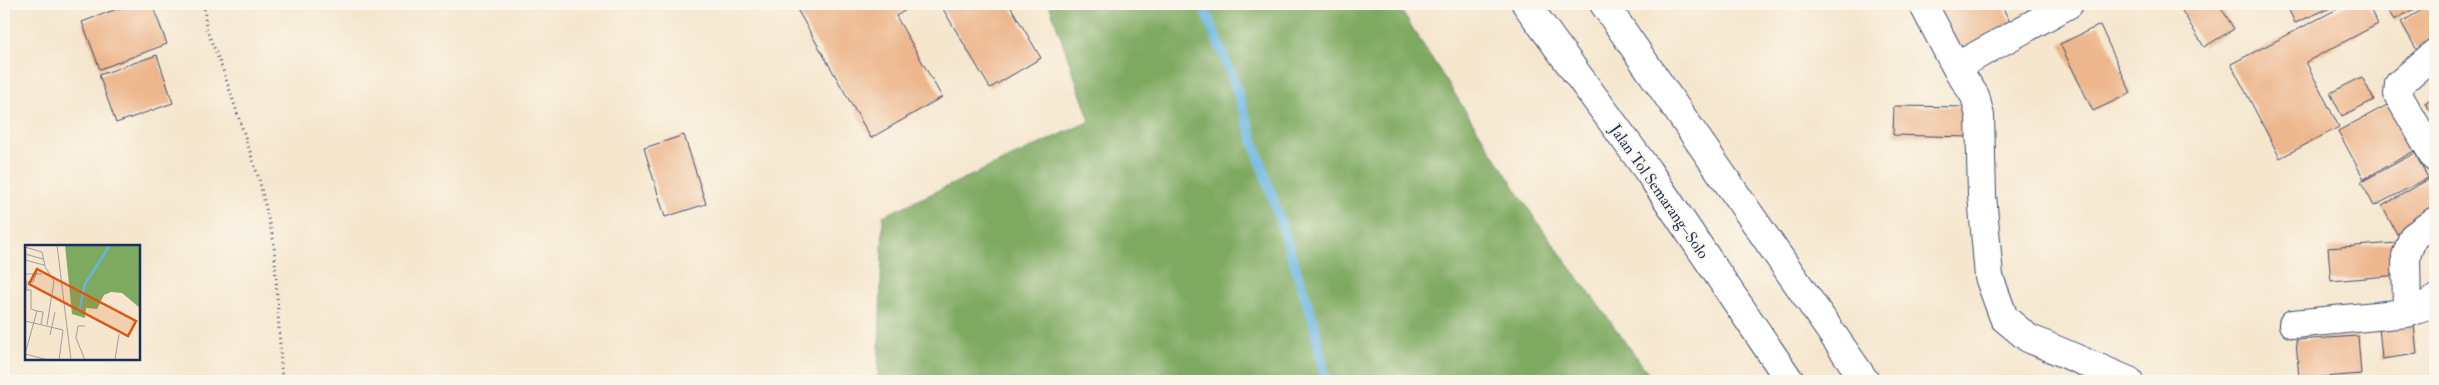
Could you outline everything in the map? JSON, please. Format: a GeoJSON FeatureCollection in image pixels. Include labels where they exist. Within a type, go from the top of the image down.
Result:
{"type":"FeatureCollection","features":[{"type":"Feature","properties":{"kind":"main road","name":"Jalan Tol Semarang–Solo"},"geometry":{"type":"LineString","coordinates":[[1526,4],[1648,171],[1790,381]]}},
{"type":"Feature","properties":{"kind":"main road"},"geometry":{"type":"LineString","coordinates":[[1604,4],[1865,381]]}},
{"type":"Feature","properties":{"kind":"main road"},"geometry":{"type":"LineString","coordinates":[[1923,4],[1956,67],[1975,96],[1980,116],[1982,195],[1989,277],[2004,318],[2028,338],[2129,381]]}},
{"type":"Feature","properties":{"kind":"main road"},"geometry":{"type":"LineString","coordinates":[[1956,67],[2069,4]]}},
{"type":"Feature","properties":{"kind":"main road"},"geometry":{"type":"LineString","coordinates":[[2435,53],[2398,84],[2398,96],[2435,158]]}},
{"type":"Feature","properties":{"kind":"main road"},"geometry":{"type":"LineString","coordinates":[[2407,313],[2406,256],[2413,237],[2435,221]]}},
{"type":"Feature","properties":{"kind":"main road"},"geometry":{"type":"LineString","coordinates":[[2293,324],[2407,313],[2422,308],[2435,298]]}},
{"type":"Feature","properties":{"kind":"path"},"geometry":{"type":"LineString","coordinates":[[204,4],[206,28],[223,70],[259,179],[274,243],[282,381]]}},
{"type":"Feature","properties":{"kind":"green space"},"geometry":{"type":"Polygon","coordinates":[[[1049,4],[1397,4],[1533,216],[1654,381],[878,381],[883,216],[1090,121],[1049,4]]]}},
{"type":"Feature","properties":{"kind":"building"},"geometry":{"type":"Polygon","coordinates":[[[130,4],[152,4],[167,44],[100,69],[82,22],[130,4]]]}},
{"type":"Feature","properties":{"kind":"building"},"geometry":{"type":"Polygon","coordinates":[[[794,4],[916,4],[896,16],[942,97],[871,138],[794,4]]]}},
{"type":"Feature","properties":{"kind":"building"},"geometry":{"type":"Polygon","coordinates":[[[940,4],[1009,4],[1041,58],[990,88],[940,4]]]}},
{"type":"Feature","properties":{"kind":"building"},"geometry":{"type":"Polygon","coordinates":[[[1938,4],[2001,4],[2012,26],[1959,50],[1938,4]]]}},
{"type":"Feature","properties":{"kind":"building"},"geometry":{"type":"Polygon","coordinates":[[[2178,4],[2219,4],[2234,29],[2204,47],[2178,4]]]}},
{"type":"Feature","properties":{"kind":"building"},"geometry":{"type":"Polygon","coordinates":[[[2286,4],[2330,4],[2332,7],[2295,23],[2286,4]]]}},
{"type":"Feature","properties":{"kind":"building"},"geometry":{"type":"Polygon","coordinates":[[[2347,4],[2367,4],[2378,24],[2306,62],[2339,127],[2280,158],[2231,64],[2347,4]]]}},
{"type":"Feature","properties":{"kind":"building"},"geometry":{"type":"Polygon","coordinates":[[[2384,4],[2423,4],[2394,20],[2384,4]]]}},
{"type":"Feature","properties":{"kind":"building"},"geometry":{"type":"Polygon","coordinates":[[[2435,4],[2435,42],[2418,52],[2401,22],[2435,4]]]}},
{"type":"Feature","properties":{"kind":"building"},"geometry":{"type":"Polygon","coordinates":[[[2100,25],[2131,93],[2093,111],[2060,44],[2100,25]]]}},
{"type":"Feature","properties":{"kind":"building"},"geometry":{"type":"Polygon","coordinates":[[[157,55],[173,103],[116,123],[99,75],[157,55]]]}},
{"type":"Feature","properties":{"kind":"building"},"geometry":{"type":"Polygon","coordinates":[[[2362,77],[2374,100],[2342,116],[2330,93],[2362,77]]]}},
{"type":"Feature","properties":{"kind":"building"},"geometry":{"type":"Polygon","coordinates":[[[2435,96],[2435,117],[2425,103],[2435,96]]]}},
{"type":"Feature","properties":{"kind":"building"},"geometry":{"type":"Polygon","coordinates":[[[2389,104],[2414,151],[2364,179],[2338,131],[2389,104]]]}},
{"type":"Feature","properties":{"kind":"building"},"geometry":{"type":"Polygon","coordinates":[[[1894,106],[1969,107],[1968,137],[1893,135],[1894,106]]]}},
{"type":"Feature","properties":{"kind":"building"},"geometry":{"type":"Polygon","coordinates":[[[684,135],[706,204],[665,217],[644,148],[684,135]]]}},
{"type":"Feature","properties":{"kind":"building"},"geometry":{"type":"Polygon","coordinates":[[[2415,153],[2428,178],[2374,206],[2361,182],[2415,153]]]}},
{"type":"Feature","properties":{"kind":"building"},"geometry":{"type":"Polygon","coordinates":[[[2429,179],[2435,191],[2435,213],[2397,234],[2382,206],[2429,179]]]}},
{"type":"Feature","properties":{"kind":"building"},"geometry":{"type":"Polygon","coordinates":[[[2396,243],[2399,275],[2331,281],[2328,248],[2396,243]]]}},
{"type":"Feature","properties":{"kind":"building"},"geometry":{"type":"Polygon","coordinates":[[[2414,324],[2417,354],[2382,359],[2379,327],[2414,324]]]}},
{"type":"Feature","properties":{"kind":"building"},"geometry":{"type":"Polygon","coordinates":[[[2358,336],[2361,374],[2299,379],[2296,340],[2358,336]]]}},
{"type":"Feature","properties":{"kind":"waterway"},"geometry":{"type":"LineString","coordinates":[[1202,4],[1233,79],[1313,320],[1326,381]]}}]}
